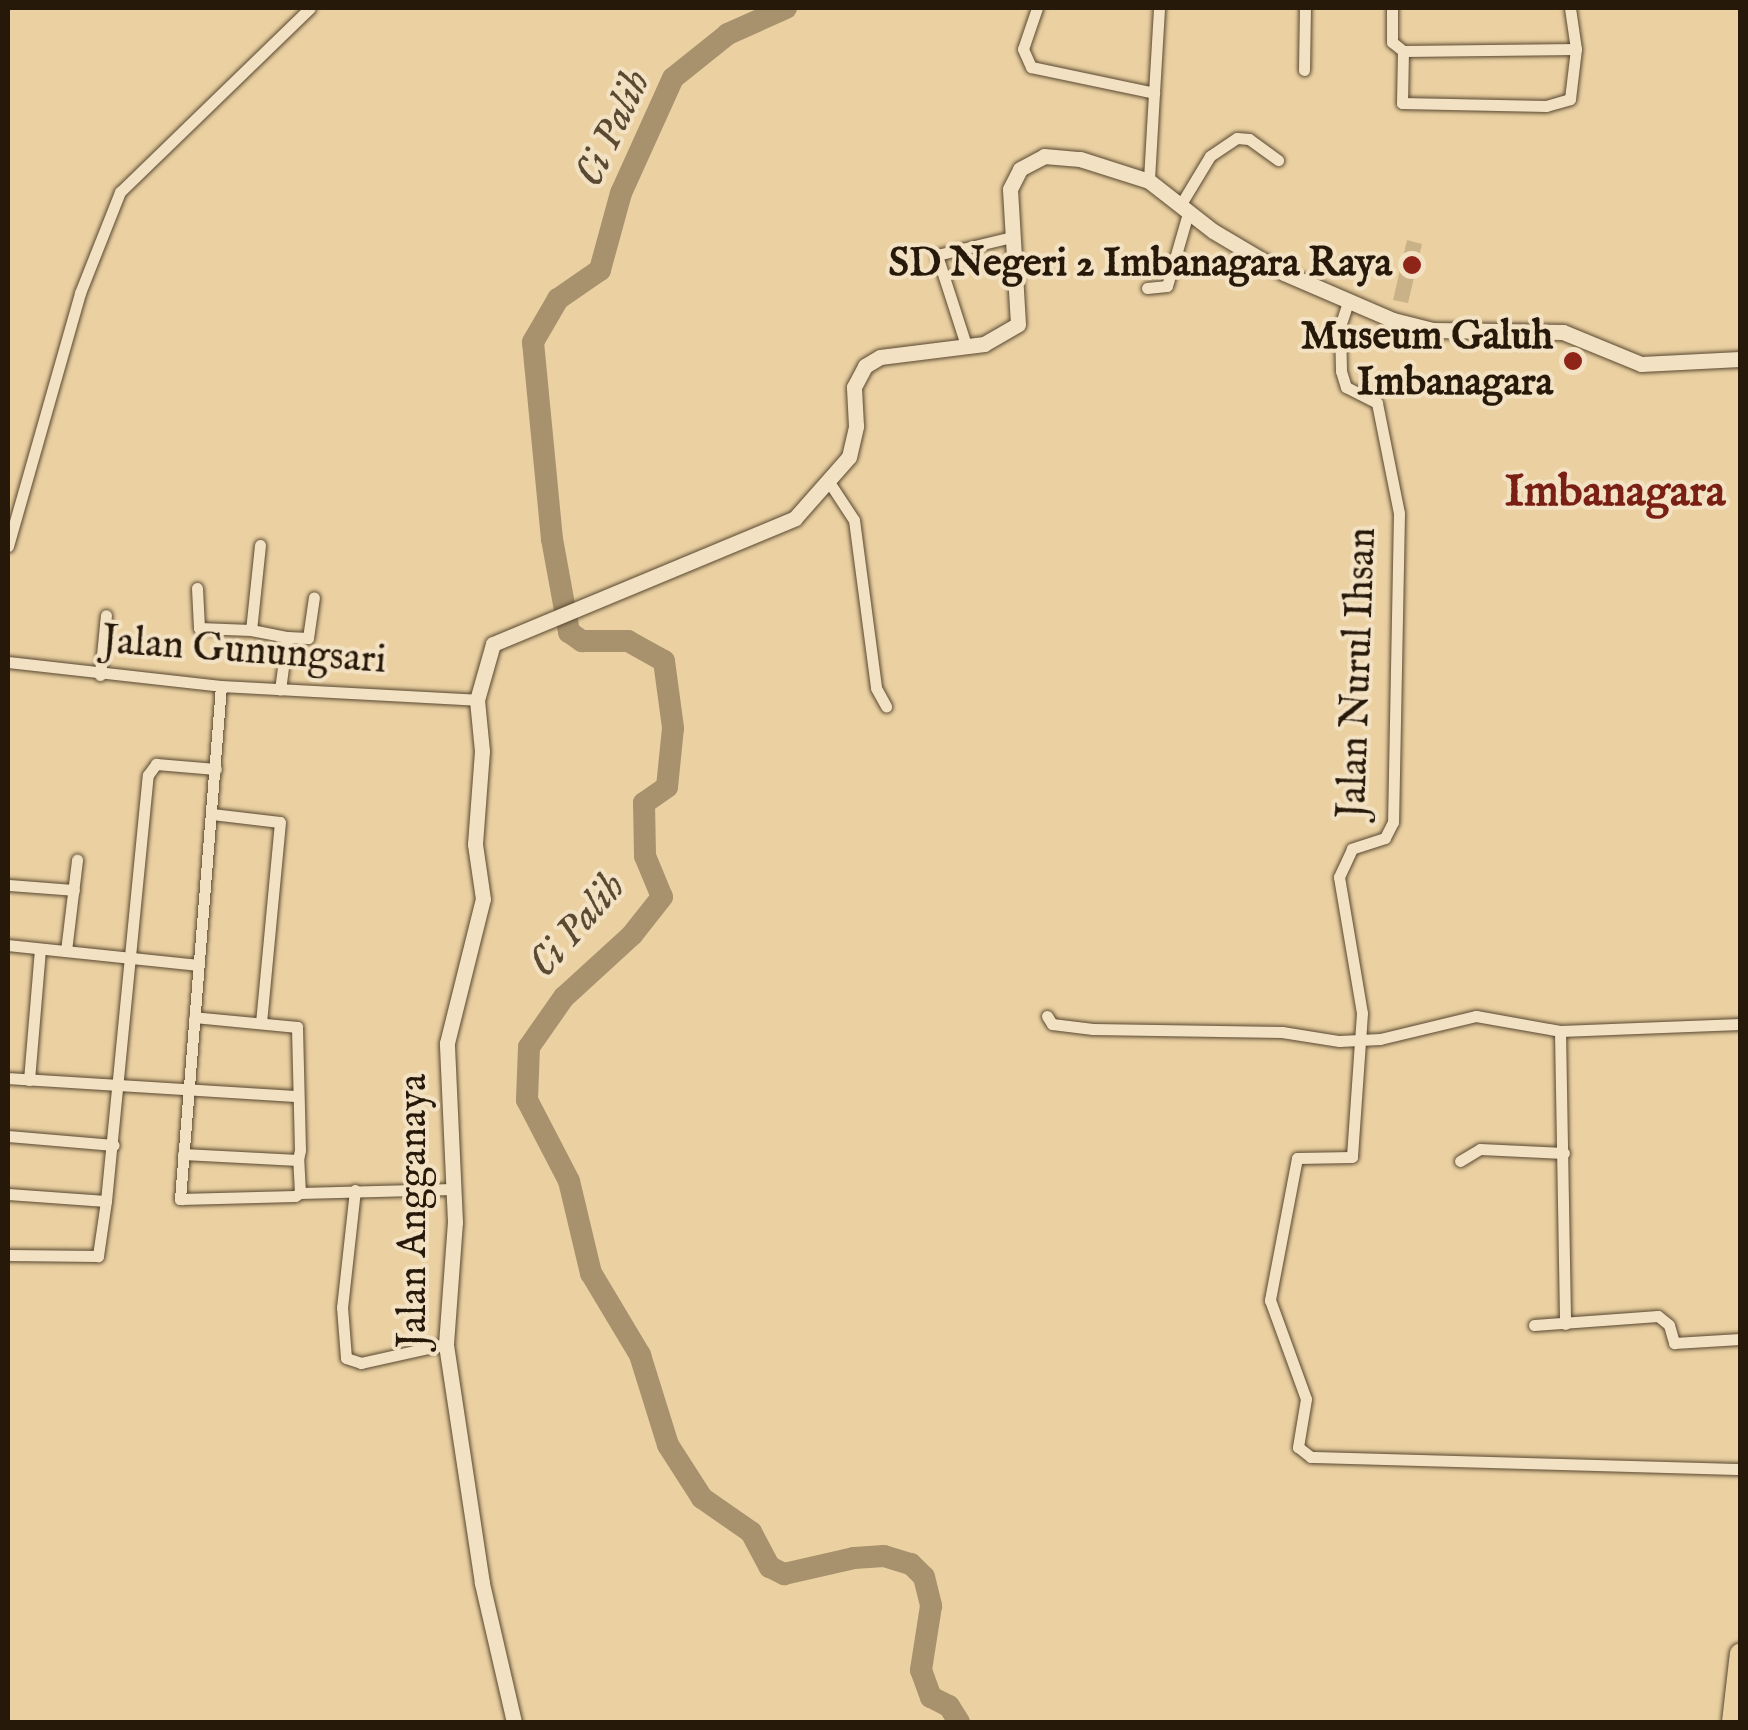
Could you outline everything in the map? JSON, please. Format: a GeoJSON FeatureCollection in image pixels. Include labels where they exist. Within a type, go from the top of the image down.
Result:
{"type":"FeatureCollection","features":[{"type":"Feature","properties":{"kind":"highway"},"geometry":{"type":"LineString","coordinates":[[1732,1722],[1740,1653]]}},
{"type":"Feature","properties":{"kind":"street"},"geometry":{"type":"LineString","coordinates":[[8,546],[86,274],[120,192],[310,8]]}},
{"type":"Feature","properties":{"kind":"street"},"geometry":{"type":"LineString","coordinates":[[1037,8],[1023,49],[1031,66],[1154,92]]}},
{"type":"Feature","properties":{"kind":"street"},"geometry":{"type":"LineString","coordinates":[[1149,182],[1159,8]]}},
{"type":"Feature","properties":{"kind":"street"},"geometry":{"type":"LineString","coordinates":[[1304,70],[1305,8]]}},
{"type":"Feature","properties":{"kind":"street"},"geometry":{"type":"LineString","coordinates":[[1392,8],[1392,42],[1403,51],[1576,49]]}},
{"type":"Feature","properties":{"kind":"street"},"geometry":{"type":"LineString","coordinates":[[1403,51],[1402,103],[1546,106],[1570,99],[1576,49],[1570,8]]}},
{"type":"Feature","properties":{"kind":"street"},"geometry":{"type":"LineString","coordinates":[[1147,288],[1167,286],[1186,207],[1210,156],[1237,138],[1249,139],[1278,160]]}},
{"type":"Feature","properties":{"kind":"street"},"geometry":{"type":"LineString","coordinates":[[477,700],[493,644],[763,536],[795,518],[830,482],[852,446],[854,387],[864,366],[880,358],[984,344],[1018,324],[1010,189],[1032,161],[1062,155],[1149,182],[1284,272],[1348,302],[1433,330],[1563,332],[1641,364],[1740,359]]}},
{"type":"Feature","properties":{"kind":"street"},"geometry":{"type":"LineString","coordinates":[[966,345],[937,255],[1012,237]]}},
{"type":"Feature","properties":{"kind":"street","name":"Jalan Nurul Ihsan"},"geometry":{"type":"LineString","coordinates":[[1348,302],[1340,326],[1341,371],[1346,386],[1377,403],[1399,512],[1392,832],[1358,843],[1339,877],[1363,1041]]}},
{"type":"Feature","properties":{"kind":"street"},"geometry":{"type":"LineString","coordinates":[[830,482],[854,520],[876,688],[886,706]]}},
{"type":"Feature","properties":{"kind":"street"},"geometry":{"type":"LineString","coordinates":[[250,630],[260,545]]}},
{"type":"Feature","properties":{"kind":"street"},"geometry":{"type":"LineString","coordinates":[[197,588],[200,628],[250,630],[287,637],[308,638],[314,596]]}},
{"type":"Feature","properties":{"kind":"street"},"geometry":{"type":"LineString","coordinates":[[100,674],[106,615]]}},
{"type":"Feature","properties":{"kind":"street"},"geometry":{"type":"LineString","coordinates":[[280,690],[287,637]]}},
{"type":"Feature","properties":{"kind":"street","name":"Jalan Gunungsari"},"geometry":{"type":"LineString","coordinates":[[8,662],[221,686],[477,700]]}},
{"type":"Feature","properties":{"kind":"street"},"geometry":{"type":"LineString","coordinates":[[221,686],[183,1154],[183,1201],[355,1190],[453,1190]]}},
{"type":"Feature","properties":{"kind":"street","name":"Jalan Angganaya"},"geometry":{"type":"LineString","coordinates":[[477,700],[482,752],[475,844],[483,899],[447,1043],[453,1190],[446,1344],[482,1583],[514,1722]]}},
{"type":"Feature","properties":{"kind":"street"},"geometry":{"type":"LineString","coordinates":[[10,1257],[102,1254],[150,768],[216,770]]}},
{"type":"Feature","properties":{"kind":"street"},"geometry":{"type":"LineString","coordinates":[[212,814],[280,822],[261,1023]]}},
{"type":"Feature","properties":{"kind":"street"},"geometry":{"type":"LineString","coordinates":[[66,951],[78,860]]}},
{"type":"Feature","properties":{"kind":"street"},"geometry":{"type":"LineString","coordinates":[[8,885],[74,890]]}},
{"type":"Feature","properties":{"kind":"street"},"geometry":{"type":"LineString","coordinates":[[8,945],[198,965]]}},
{"type":"Feature","properties":{"kind":"street"},"geometry":{"type":"LineString","coordinates":[[28,1080],[40,949]]}},
{"type":"Feature","properties":{"kind":"street"},"geometry":{"type":"LineString","coordinates":[[1047,1016],[1052,1024],[1093,1029],[1282,1032],[1363,1041],[1476,1016],[1560,1031],[1740,1024]]}},
{"type":"Feature","properties":{"kind":"street"},"geometry":{"type":"LineString","coordinates":[[194,1017],[296,1027],[300,1193]]}},
{"type":"Feature","properties":{"kind":"street"},"geometry":{"type":"LineString","coordinates":[[1560,1031],[1566,1324]]}},
{"type":"Feature","properties":{"kind":"street"},"geometry":{"type":"LineString","coordinates":[[1363,1041],[1352,1158],[1339,1162],[1303,1156],[1295,1162],[1270,1300],[1275,1328],[1303,1383],[1305,1411],[1296,1436],[1302,1454],[1740,1469]]}},
{"type":"Feature","properties":{"kind":"street"},"geometry":{"type":"LineString","coordinates":[[8,1078],[297,1096]]}},
{"type":"Feature","properties":{"kind":"street"},"geometry":{"type":"LineString","coordinates":[[8,1136],[114,1145]]}},
{"type":"Feature","properties":{"kind":"street"},"geometry":{"type":"LineString","coordinates":[[1460,1160],[1480,1148],[1564,1153]]}},
{"type":"Feature","properties":{"kind":"street"},"geometry":{"type":"LineString","coordinates":[[183,1154],[298,1160]]}},
{"type":"Feature","properties":{"kind":"street"},"geometry":{"type":"LineString","coordinates":[[355,1190],[342,1306],[346,1358],[361,1363],[446,1344]]}},
{"type":"Feature","properties":{"kind":"street"},"geometry":{"type":"LineString","coordinates":[[8,1194],[106,1201]]}},
{"type":"Feature","properties":{"kind":"street"},"geometry":{"type":"LineString","coordinates":[[1534,1325],[1658,1316],[1670,1325],[1674,1343],[1740,1339]]}},
{"type":"Feature","properties":{"kind":"shaded area"},"geometry":{"type":"Polygon","coordinates":[[[1407,240],[1422,244],[1408,303],[1393,300],[1407,240]]]}},
{"type":"Feature","properties":{"kind":"waterway","name":"Ci Palih"},"geometry":{"type":"LineString","coordinates":[[786,8],[728,34],[673,78],[621,193],[600,270],[558,299],[533,342],[552,539],[569,632],[582,641],[628,641],[664,661],[673,728],[667,787],[644,803],[645,856],[662,897],[632,935],[564,997],[529,1047],[527,1100],[569,1181],[591,1273],[640,1355],[668,1445],[702,1498],[751,1532],[770,1567],[784,1574],[854,1558],[884,1556],[911,1564],[924,1577],[931,1606],[921,1670],[931,1697],[949,1706],[959,1722]]}},
{"type":"Feature","properties":{"kind":"place","name":"SD Negeri 2 Imbanagara Raya"},"geometry":{"type":"Point","coordinates":[1412,265]}},
{"type":"Feature","properties":{"kind":"place","name":"Museum Galuh Imbanagara"},"geometry":{"type":"Point","coordinates":[1573,361]}},
{"type":"Feature","properties":{"kind":"district","name":"Imbanagara"},"geometry":{"type":"Point","coordinates":[1615,493]}}]}
